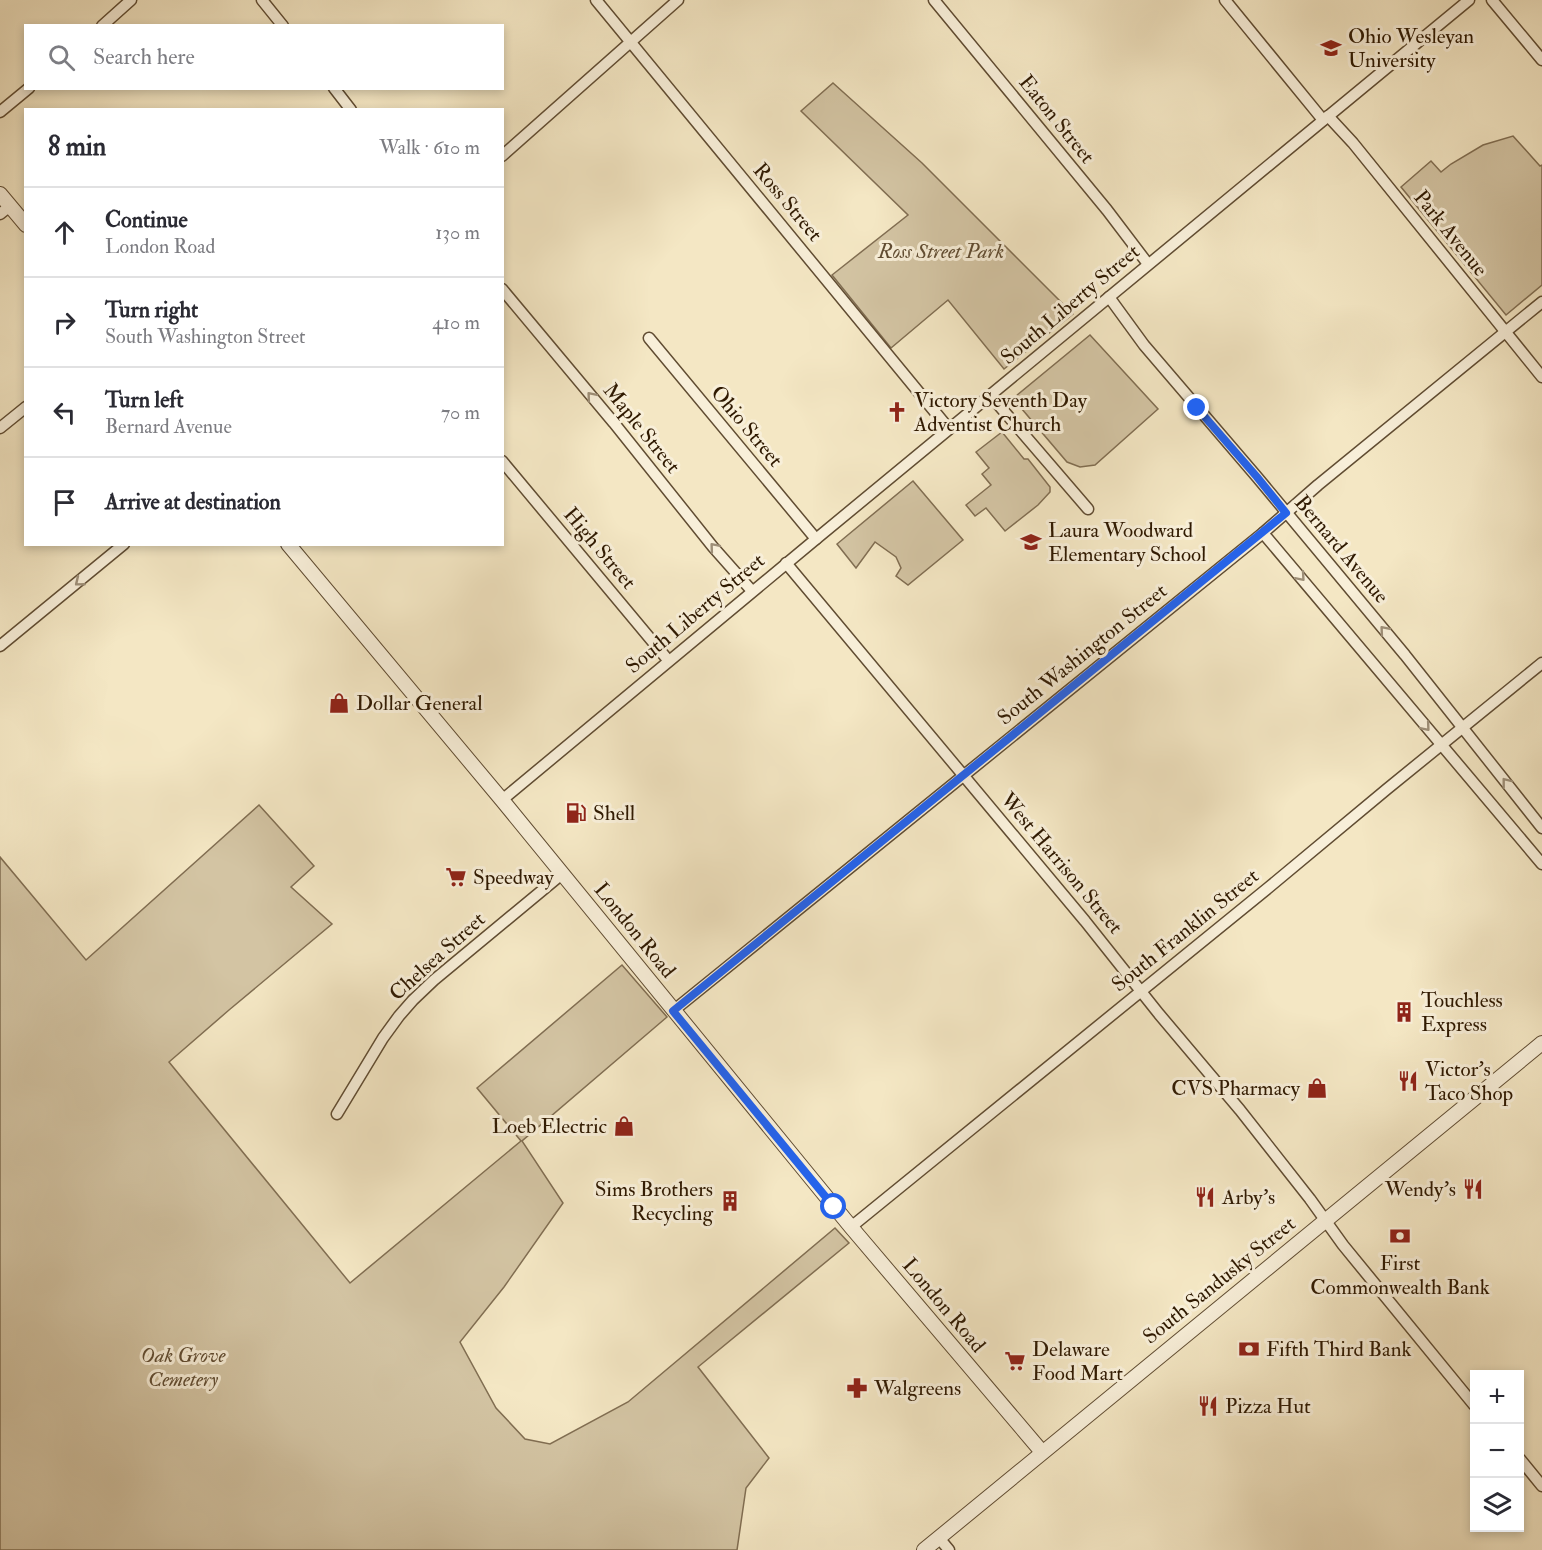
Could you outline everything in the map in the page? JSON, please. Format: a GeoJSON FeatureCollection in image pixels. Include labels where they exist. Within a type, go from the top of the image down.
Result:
{"type":"FeatureCollection","features":[{"type":"Feature","properties":{"kind":"street"},"geometry":{"type":"LineString","coordinates":[[104,24],[131,0]]}},
{"type":"Feature","properties":{"kind":"street"},"geometry":{"type":"LineString","coordinates":[[262,0],[281,24]]}},
{"type":"Feature","properties":{"kind":"street","name":"Ross Street"},"geometry":{"type":"LineString","coordinates":[[596,0],[949,429]]}},
{"type":"Feature","properties":{"kind":"street"},"geometry":{"type":"LineString","coordinates":[[504,154],[678,0]]}},
{"type":"Feature","properties":{"kind":"street","name":"Eaton Street"},"geometry":{"type":"LineString","coordinates":[[934,0],[1107,210],[1148,264]]}},
{"type":"Feature","properties":{"kind":"street","name":"Park Avenue"},"geometry":{"type":"LineString","coordinates":[[1225,0],[1325,118],[1353,143],[1542,377]]}},
{"type":"Feature","properties":{"kind":"street","name":"South Liberty Street"},"geometry":{"type":"LineString","coordinates":[[502,800],[668,660],[1469,0]]}},
{"type":"Feature","properties":{"kind":"street"},"geometry":{"type":"LineString","coordinates":[[1492,0],[1542,60]]}},
{"type":"Feature","properties":{"kind":"street"},"geometry":{"type":"LineString","coordinates":[[0,112],[27,90]]}},
{"type":"Feature","properties":{"kind":"street"},"geometry":{"type":"LineString","coordinates":[[336,90],[349,108]]}},
{"type":"Feature","properties":{"kind":"street"},"geometry":{"type":"LineString","coordinates":[[0,194],[5,210],[24,224]]}},
{"type":"Feature","properties":{"kind":"street","name":"Maple Street"},"geometry":{"type":"LineString","coordinates":[[504,291],[614,423],[713,547],[752,591]]}},
{"type":"Feature","properties":{"kind":"street","name":"Bernard Avenue"},"geometry":{"type":"LineString","coordinates":[[1109,297],[1144,345],[1405,655],[1542,828]]}},
{"type":"Feature","properties":{"kind":"street","name":"South Washington Street"},"geometry":{"type":"LineString","coordinates":[[673,1011],[964,776],[1542,302]]}},
{"type":"Feature","properties":{"kind":"street","name":"Ohio Street"},"geometry":{"type":"LineString","coordinates":[[649,338],[816,538]]}},
{"type":"Feature","properties":{"kind":"street"},"geometry":{"type":"LineString","coordinates":[[990,395],[1088,509]]}},
{"type":"Feature","properties":{"kind":"street"},"geometry":{"type":"LineString","coordinates":[[0,428],[24,409]]}},
{"type":"Feature","properties":{"kind":"street","name":"High Street"},"geometry":{"type":"LineString","coordinates":[[504,463],[668,660]]}},
{"type":"Feature","properties":{"kind":"street"},"geometry":{"type":"LineString","coordinates":[[1263,532],[1542,864]]}},
{"type":"Feature","properties":{"kind":"street"},"geometry":{"type":"LineString","coordinates":[[0,646],[122,546]]}},
{"type":"Feature","properties":{"kind":"street","name":"London Road"},"geometry":{"type":"LineString","coordinates":[[290,546],[502,800],[851,1227],[1042,1452]]}},
{"type":"Feature","properties":{"kind":"street","name":"West Harrison Street"},"geometry":{"type":"LineString","coordinates":[[786,563],[1240,1110],[1344,1245],[1470,1400]]}},
{"type":"Feature","properties":{"kind":"street","name":"South Franklin Street"},"geometry":{"type":"LineString","coordinates":[[851,1227],[1542,663]]}},
{"type":"Feature","properties":{"kind":"street","name":"Chelsea Street"},"geometry":{"type":"LineString","coordinates":[[337,1114],[383,1038],[413,1000],[562,874]]}},
{"type":"Feature","properties":{"kind":"street","name":"South Sandusky Street"},"geometry":{"type":"LineString","coordinates":[[924,1550],[1542,1043]]}},
{"type":"Feature","properties":{"kind":"street"},"geometry":{"type":"LineString","coordinates":[[1524,1464],[1542,1486]]}},
{"type":"Feature","properties":{"kind":"street"},"geometry":{"type":"LineString","coordinates":[[939,1538],[949,1550]]}},
{"type":"Feature","properties":{"kind":"green space","name":"Ross Street Park"},"geometry":{"type":"Polygon","coordinates":[[[833,83],[922,163],[1073,314],[1004,369],[948,300],[891,348],[832,275],[908,215],[801,111],[833,83]]]}},
{"type":"Feature","properties":{"kind":"green space"},"geometry":{"type":"Polygon","coordinates":[[[1513,136],[1540,166],[1542,165],[1542,285],[1506,315],[1401,187],[1431,161],[1441,172],[1483,145],[1513,136]]]}},
{"type":"Feature","properties":{"kind":"green space"},"geometry":{"type":"Polygon","coordinates":[[[1090,335],[1158,409],[1095,465],[1080,467],[1067,462],[1016,402],[1016,396],[1090,335]]]}},
{"type":"Feature","properties":{"kind":"green space"},"geometry":{"type":"Polygon","coordinates":[[[1002,432],[1024,459],[1028,459],[1050,487],[1050,492],[1038,505],[1005,531],[986,508],[975,516],[966,505],[991,485],[982,474],[989,468],[976,452],[1002,432]]]}},
{"type":"Feature","properties":{"kind":"green space"},"geometry":{"type":"Polygon","coordinates":[[[913,481],[963,540],[908,585],[896,576],[901,568],[896,557],[875,542],[856,568],[837,544],[913,481]]]}},
{"type":"Feature","properties":{"kind":"green space","name":"Oak Grove Cemetery"},"geometry":{"type":"Polygon","coordinates":[[[259,805],[314,866],[291,887],[332,924],[169,1062],[350,1283],[521,1141],[477,1088],[622,965],[667,1017],[522,1141],[563,1203],[504,1287],[460,1342],[496,1408],[525,1439],[550,1444],[628,1402],[835,1228],[849,1243],[698,1367],[769,1458],[746,1488],[737,1550],[0,1550],[0,857],[86,960],[259,805]]]}},
{"type":"Feature","properties":{"kind":"place","name":"Ohio Wesleyan University"},"geometry":{"type":"Point","coordinates":[1331,48]}},
{"type":"Feature","properties":{"kind":"place","name":"Victory Seventh Day Adventist Church"},"geometry":{"type":"Point","coordinates":[897,412]}},
{"type":"Feature","properties":{"kind":"place","name":"Laura Woodward Elementary School"},"geometry":{"type":"Point","coordinates":[1031,542]}},
{"type":"Feature","properties":{"kind":"place","name":"Dollar General"},"geometry":{"type":"Point","coordinates":[339,703]}},
{"type":"Feature","properties":{"kind":"place","name":"Shell"},"geometry":{"type":"Point","coordinates":[576,813]}},
{"type":"Feature","properties":{"kind":"place","name":"Speedway"},"geometry":{"type":"Point","coordinates":[456,877]}},
{"type":"Feature","properties":{"kind":"place","name":"Touchless Express"},"geometry":{"type":"Point","coordinates":[1404,1012]}},
{"type":"Feature","properties":{"kind":"place","name":"Victor's Taco Shop"},"geometry":{"type":"Point","coordinates":[1408,1081]}},
{"type":"Feature","properties":{"kind":"place","name":"CVS Pharmacy"},"geometry":{"type":"Point","coordinates":[1317,1088]}},
{"type":"Feature","properties":{"kind":"place","name":"Loeb Electric"},"geometry":{"type":"Point","coordinates":[624,1126]}},
{"type":"Feature","properties":{"kind":"place","name":"Wendy's"},"geometry":{"type":"Point","coordinates":[1473,1189]}},
{"type":"Feature","properties":{"kind":"place","name":"Arby's"},"geometry":{"type":"Point","coordinates":[1205,1197]}},
{"type":"Feature","properties":{"kind":"place","name":"Sims Brothers Recycling"},"geometry":{"type":"Point","coordinates":[730,1201]}},
{"type":"Feature","properties":{"kind":"place","name":"First Commonwealth Bank"},"geometry":{"type":"Point","coordinates":[1400,1236]}},
{"type":"Feature","properties":{"kind":"place","name":"Fifth Third Bank"},"geometry":{"type":"Point","coordinates":[1249,1349]}},
{"type":"Feature","properties":{"kind":"place","name":"Delaware Food Mart"},"geometry":{"type":"Point","coordinates":[1015,1361]}},
{"type":"Feature","properties":{"kind":"place","name":"Walgreens"},"geometry":{"type":"Point","coordinates":[857,1388]}},
{"type":"Feature","properties":{"kind":"place","name":"Pizza Hut"},"geometry":{"type":"Point","coordinates":[1208,1406]}},
{"type":"Feature","properties":{"kind":"route"},"geometry":{"type":"LineString","coordinates":[[834,1207],[673,1011],[1286,513],[1197,408]]}}]}
